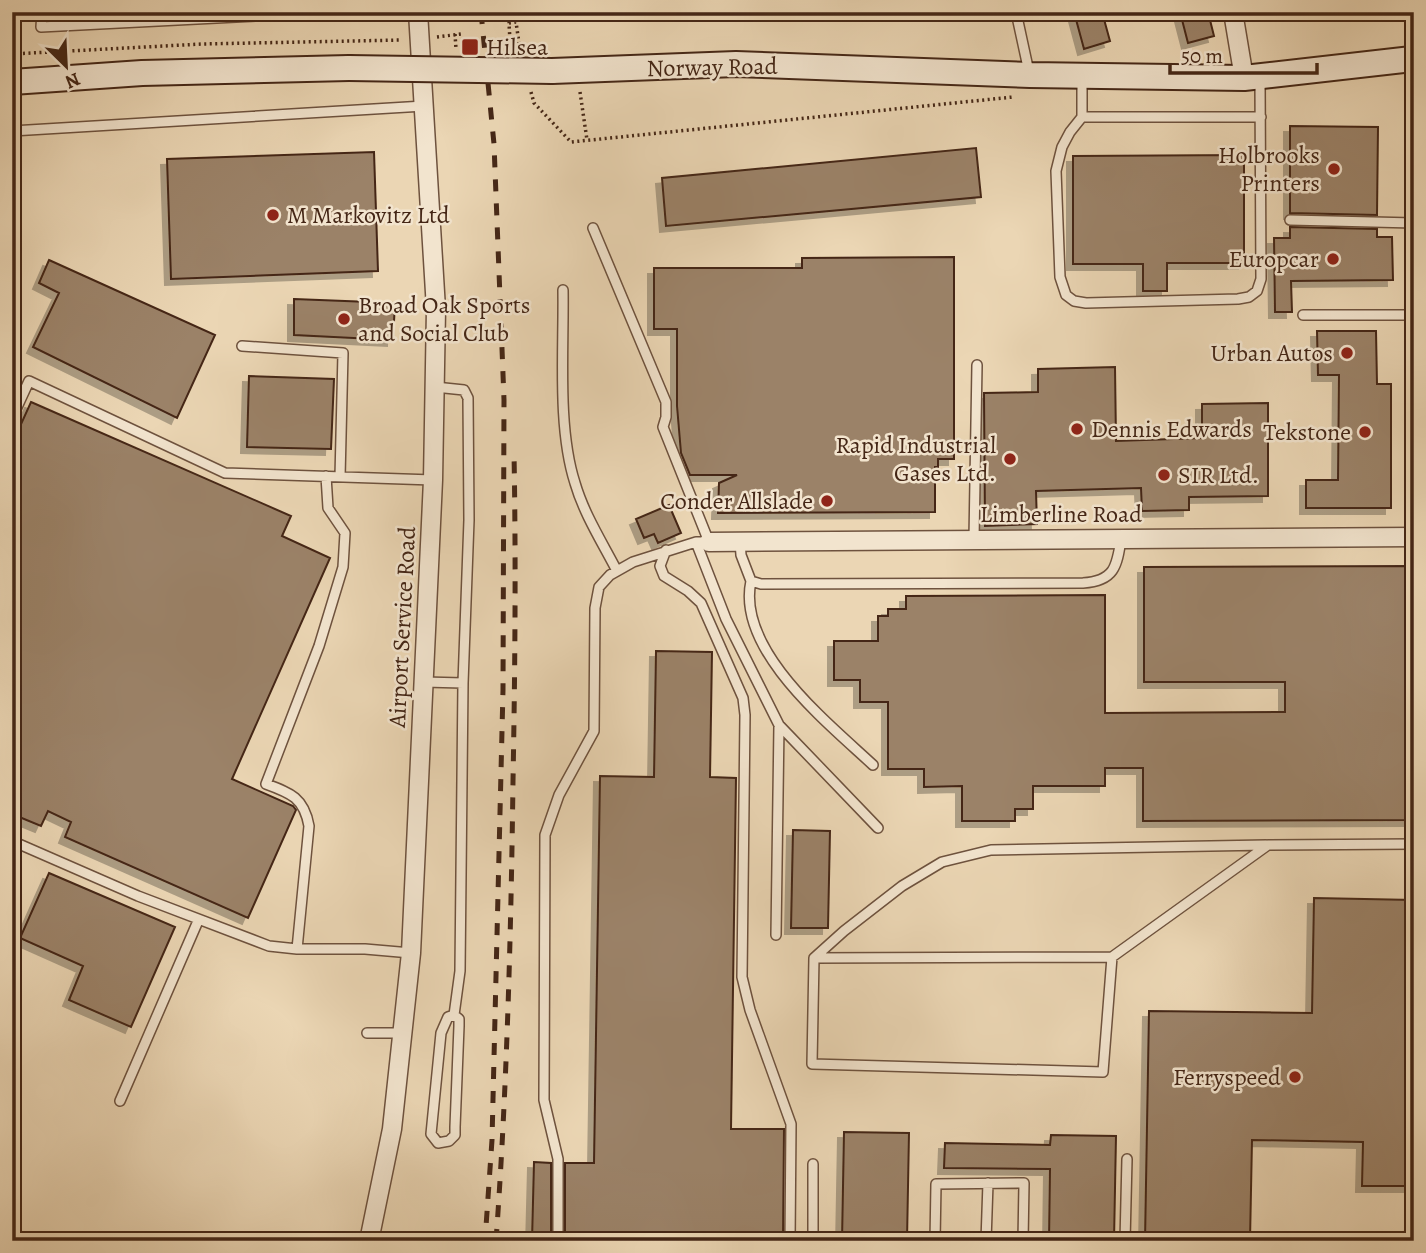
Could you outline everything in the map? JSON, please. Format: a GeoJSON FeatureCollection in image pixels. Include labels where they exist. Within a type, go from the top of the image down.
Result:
{"type":"FeatureCollection","features":[{"type":"Feature","properties":{"kind":"street","name":"Airport Service Road"},"geometry":{"type":"LineString","coordinates":[[369,1241],[392,1129],[411,953],[433,480],[436,309],[418,12]]}},
{"type":"Feature","properties":{"kind":"street"},"geometry":{"type":"LineString","coordinates":[[1233,12],[1252,76]]}},
{"type":"Feature","properties":{"kind":"street","name":"Norway Road"},"geometry":{"type":"LineString","coordinates":[[12,82],[170,72],[349,68],[552,71],[736,64],[1034,75],[1252,76],[1413,61]]}},
{"type":"Feature","properties":{"kind":"street","name":"Limberline Road"},"geometry":{"type":"LineString","coordinates":[[702,542],[1414,537]]}},
{"type":"Feature","properties":{"kind":"lane"},"geometry":{"type":"LineString","coordinates":[[42,12],[41,27],[200,16],[333,12]]}},
{"type":"Feature","properties":{"kind":"lane"},"geometry":{"type":"LineString","coordinates":[[1016,12],[1034,75]]}},
{"type":"Feature","properties":{"kind":"lane"},"geometry":{"type":"LineString","coordinates":[[1082,75],[1082,117],[1062,148],[1056,171],[1060,278],[1066,295],[1074,301],[1086,303],[1238,299],[1249,297],[1257,291],[1261,279],[1261,117],[1252,76]]}},
{"type":"Feature","properties":{"kind":"lane"},"geometry":{"type":"LineString","coordinates":[[12,131],[424,106]]}},
{"type":"Feature","properties":{"kind":"lane"},"geometry":{"type":"LineString","coordinates":[[1082,117],[1261,117]]}},
{"type":"Feature","properties":{"kind":"lane"},"geometry":{"type":"LineString","coordinates":[[1290,220],[1414,223]]}},
{"type":"Feature","properties":{"kind":"lane"},"geometry":{"type":"LineString","coordinates":[[593,228],[666,402],[663,427],[726,619],[779,725],[878,828]]}},
{"type":"Feature","properties":{"kind":"lane"},"geometry":{"type":"LineString","coordinates":[[563,290],[564,416],[568,455],[584,508],[617,571]]}},
{"type":"Feature","properties":{"kind":"lane"},"geometry":{"type":"LineString","coordinates":[[1303,315],[1414,315]]}},
{"type":"Feature","properties":{"kind":"lane"},"geometry":{"type":"LineString","coordinates":[[242,346],[343,353],[340,477]]}},
{"type":"Feature","properties":{"kind":"lane"},"geometry":{"type":"LineString","coordinates":[[974,539],[977,365]]}},
{"type":"Feature","properties":{"kind":"lane"},"geometry":{"type":"LineString","coordinates":[[12,418],[29,381],[225,473],[433,480]]}},
{"type":"Feature","properties":{"kind":"lane"},"geometry":{"type":"LineString","coordinates":[[435,387],[458,388],[464,390],[468,398],[469,520],[463,683],[460,971],[454,1015]]}},
{"type":"Feature","properties":{"kind":"lane"},"geometry":{"type":"LineString","coordinates":[[296,949],[309,826],[306,812],[293,797],[266,784],[319,646],[343,567],[345,533],[328,508],[326,476]]}},
{"type":"Feature","properties":{"kind":"lane"},"geometry":{"type":"LineString","coordinates":[[751,581],[774,584],[1096,582],[1109,576],[1115,567],[1121,539]]}},
{"type":"Feature","properties":{"kind":"lane"},"geometry":{"type":"LineString","coordinates":[[740,541],[741,555],[751,581],[749,608],[758,634],[778,668],[873,765]]}},
{"type":"Feature","properties":{"kind":"lane"},"geometry":{"type":"LineString","coordinates":[[558,1241],[558,1159],[544,1100],[545,835],[559,795],[594,731],[595,608],[599,587],[610,575],[633,562],[666,550],[702,542]]}},
{"type":"Feature","properties":{"kind":"lane"},"geometry":{"type":"LineString","coordinates":[[666,550],[660,566],[664,576],[701,603],[743,698],[742,977],[750,1010],[790,1124],[790,1241]]}},
{"type":"Feature","properties":{"kind":"lane"},"geometry":{"type":"LineString","coordinates":[[424,682],[463,683]]}},
{"type":"Feature","properties":{"kind":"lane"},"geometry":{"type":"LineString","coordinates":[[776,934],[779,725]]}},
{"type":"Feature","properties":{"kind":"lane"},"geometry":{"type":"LineString","coordinates":[[12,841],[198,921],[269,946],[411,953]]}},
{"type":"Feature","properties":{"kind":"lane"},"geometry":{"type":"LineString","coordinates":[[1112,957],[1103,1072],[812,1064],[814,958],[844,930],[902,886],[942,862],[991,850],[1414,844]]}},
{"type":"Feature","properties":{"kind":"lane"},"geometry":{"type":"LineString","coordinates":[[814,958],[1112,957],[1268,845]]}},
{"type":"Feature","properties":{"kind":"lane"},"geometry":{"type":"LineString","coordinates":[[120,1101],[198,921]]}},
{"type":"Feature","properties":{"kind":"lane"},"geometry":{"type":"LineString","coordinates":[[454,1015],[459,1019],[460,1026],[455,1135],[449,1142],[438,1143],[431,1134],[441,1033],[448,1017],[454,1015]]}},
{"type":"Feature","properties":{"kind":"lane"},"geometry":{"type":"LineString","coordinates":[[367,1033],[402,1033]]}},
{"type":"Feature","properties":{"kind":"lane"},"geometry":{"type":"LineString","coordinates":[[1125,1241],[1127,1159]]}},
{"type":"Feature","properties":{"kind":"lane"},"geometry":{"type":"LineString","coordinates":[[813,1164],[813,1241]]}},
{"type":"Feature","properties":{"kind":"lane"},"geometry":{"type":"LineString","coordinates":[[986,1241],[988,1183]]}},
{"type":"Feature","properties":{"kind":"lane"},"geometry":{"type":"LineString","coordinates":[[936,1241],[936,1184],[1024,1183],[1023,1241]]}},
{"type":"Feature","properties":{"kind":"lane"},"geometry":{"type":"LineString","coordinates":[[1391,1241],[1414,1234]]}},
{"type":"Feature","properties":{"kind":"path"},"geometry":{"type":"LineString","coordinates":[[506,42],[510,41],[509,23],[516,22],[519,46]]}},
{"type":"Feature","properties":{"kind":"path"},"geometry":{"type":"LineString","coordinates":[[12,54],[202,44],[420,40]]}},
{"type":"Feature","properties":{"kind":"path"},"geometry":{"type":"LineString","coordinates":[[577,69],[587,140]]}},
{"type":"Feature","properties":{"kind":"path"},"geometry":{"type":"LineString","coordinates":[[534,103],[571,142],[1010,99],[1034,75]]}},
{"type":"Feature","properties":{"kind":"building"},"geometry":{"type":"Polygon","coordinates":[[[1074,12],[1102,12],[1110,41],[1084,49],[1074,12]]]}},
{"type":"Feature","properties":{"kind":"building"},"geometry":{"type":"Polygon","coordinates":[[[1180,12],[1208,12],[1214,36],[1188,43],[1180,12]]]}},
{"type":"Feature","properties":{"kind":"building","name":"Holbrooks Printers"},"geometry":{"type":"Polygon","coordinates":[[[1290,126],[1378,127],[1377,215],[1290,213],[1290,126]]]}},
{"type":"Feature","properties":{"kind":"building"},"geometry":{"type":"Polygon","coordinates":[[[976,148],[981,197],[666,226],[662,178],[976,148]]]}},
{"type":"Feature","properties":{"kind":"building","name":"M Markovitz Ltd"},"geometry":{"type":"Polygon","coordinates":[[[374,152],[378,271],[171,279],[167,159],[374,152]]]}},
{"type":"Feature","properties":{"kind":"building"},"geometry":{"type":"Polygon","coordinates":[[[1244,155],[1244,263],[1167,263],[1167,291],[1143,291],[1143,264],[1073,264],[1073,156],[1244,155]]]}},
{"type":"Feature","properties":{"kind":"building","name":"Europcar"},"geometry":{"type":"Polygon","coordinates":[[[1290,227],[1377,229],[1377,237],[1392,237],[1393,280],[1291,281],[1292,312],[1275,312],[1274,238],[1290,238],[1290,227]]]}},
{"type":"Feature","properties":{"kind":"building"},"geometry":{"type":"Polygon","coordinates":[[[954,257],[954,459],[938,459],[938,467],[935,467],[935,512],[718,513],[719,483],[737,475],[690,475],[681,453],[677,406],[677,329],[654,329],[654,268],[802,268],[802,258],[954,257]]]}},
{"type":"Feature","properties":{"kind":"building"},"geometry":{"type":"Polygon","coordinates":[[[49,260],[215,335],[177,418],[33,347],[59,293],[39,283],[49,260]]]}},
{"type":"Feature","properties":{"kind":"building","name":"Broad Oak Sports and Social Club"},"geometry":{"type":"Polygon","coordinates":[[[294,299],[395,303],[393,340],[294,335],[294,299]]]}},
{"type":"Feature","properties":{"kind":"building","name":"Tekstone"},"geometry":{"type":"Polygon","coordinates":[[[1317,331],[1376,331],[1377,384],[1391,384],[1391,508],[1306,508],[1306,480],[1338,480],[1339,375],[1318,375],[1317,331]]]}},
{"type":"Feature","properties":{"kind":"building"},"geometry":{"type":"Polygon","coordinates":[[[1115,367],[1116,441],[1202,438],[1202,404],[1268,403],[1268,496],[1189,497],[1189,510],[1142,511],[1141,488],[1036,491],[1037,524],[985,526],[984,393],[1038,392],[1038,369],[1115,367]]]}},
{"type":"Feature","properties":{"kind":"building"},"geometry":{"type":"Polygon","coordinates":[[[249,376],[334,379],[331,449],[247,447],[249,376]]]}},
{"type":"Feature","properties":{"kind":"building"},"geometry":{"type":"Polygon","coordinates":[[[31,402],[291,516],[282,536],[330,558],[232,779],[293,806],[296,810],[248,918],[65,837],[71,822],[48,811],[41,826],[12,814],[12,444],[31,402]]]}},
{"type":"Feature","properties":{"kind":"building"},"geometry":{"type":"Polygon","coordinates":[[[669,505],[681,533],[658,543],[654,534],[644,538],[636,519],[669,505]]]}},
{"type":"Feature","properties":{"kind":"building"},"geometry":{"type":"Polygon","coordinates":[[[1414,566],[1414,820],[1143,821],[1143,768],[1105,768],[1105,786],[1033,786],[1033,809],[1015,809],[1015,821],[962,821],[962,786],[924,787],[924,769],[888,769],[888,702],[860,702],[860,680],[834,680],[834,641],[878,641],[878,616],[888,616],[888,609],[906,609],[906,596],[1105,595],[1105,713],[1285,712],[1285,682],[1144,682],[1144,567],[1414,566]]]}},
{"type":"Feature","properties":{"kind":"building"},"geometry":{"type":"Polygon","coordinates":[[[656,651],[712,652],[710,777],[736,778],[731,1129],[784,1129],[783,1241],[565,1241],[565,1163],[594,1163],[600,776],[654,777],[656,651]]]}},
{"type":"Feature","properties":{"kind":"building"},"geometry":{"type":"Polygon","coordinates":[[[793,830],[830,831],[828,928],[791,928],[793,830]]]}},
{"type":"Feature","properties":{"kind":"building"},"geometry":{"type":"Polygon","coordinates":[[[49,873],[175,927],[131,1027],[69,1000],[83,966],[20,938],[49,873]]]}},
{"type":"Feature","properties":{"kind":"building"},"geometry":{"type":"Polygon","coordinates":[[[1314,898],[1414,900],[1414,1186],[1362,1186],[1363,1142],[1252,1140],[1250,1241],[1145,1241],[1149,1011],[1312,1013],[1314,898]]]}},
{"type":"Feature","properties":{"kind":"building"},"geometry":{"type":"Polygon","coordinates":[[[844,1132],[909,1133],[907,1241],[842,1241],[844,1132]]]}},
{"type":"Feature","properties":{"kind":"building"},"geometry":{"type":"Polygon","coordinates":[[[1051,1135],[1116,1136],[1114,1241],[1049,1241],[1050,1169],[944,1168],[945,1143],[1050,1145],[1051,1135]]]}},
{"type":"Feature","properties":{"kind":"building"},"geometry":{"type":"Polygon","coordinates":[[[534,1162],[551,1163],[551,1241],[532,1241],[534,1162]]]}},
{"type":"Feature","properties":{"kind":"railway"},"geometry":{"type":"LineString","coordinates":[[481,12],[494,144],[504,400],[503,690],[492,1140],[485,1241]]}},
{"type":"Feature","properties":{"kind":"railway"},"geometry":{"type":"LineString","coordinates":[[496,1241],[506,1069],[511,896],[515,617],[514,453]]}},
{"type":"Feature","properties":{"kind":"place","name":"Hilsea"},"geometry":{"type":"Point","coordinates":[470,47]}},
{"type":"Feature","properties":{"kind":"place","name":"Holbrooks Printers"},"geometry":{"type":"Point","coordinates":[1334,169]}},
{"type":"Feature","properties":{"kind":"place","name":"M Markovitz Ltd"},"geometry":{"type":"Point","coordinates":[273,215]}},
{"type":"Feature","properties":{"kind":"place","name":"Europcar"},"geometry":{"type":"Point","coordinates":[1333,259]}},
{"type":"Feature","properties":{"kind":"place","name":"Broad Oak Sports and Social Club"},"geometry":{"type":"Point","coordinates":[344,319]}},
{"type":"Feature","properties":{"kind":"place","name":"Urban Autos"},"geometry":{"type":"Point","coordinates":[1347,353]}},
{"type":"Feature","properties":{"kind":"place","name":"Dennis Edwards"},"geometry":{"type":"Point","coordinates":[1077,429]}},
{"type":"Feature","properties":{"kind":"place","name":"Tekstone"},"geometry":{"type":"Point","coordinates":[1365,432]}},
{"type":"Feature","properties":{"kind":"place","name":"Rapid Industrial Gases Ltd."},"geometry":{"type":"Point","coordinates":[1010,459]}},
{"type":"Feature","properties":{"kind":"place","name":"SIR Ltd."},"geometry":{"type":"Point","coordinates":[1164,475]}},
{"type":"Feature","properties":{"kind":"place","name":"Conder Allslade"},"geometry":{"type":"Point","coordinates":[827,501]}},
{"type":"Feature","properties":{"kind":"place","name":"Ferryspeed"},"geometry":{"type":"Point","coordinates":[1295,1077]}}]}
